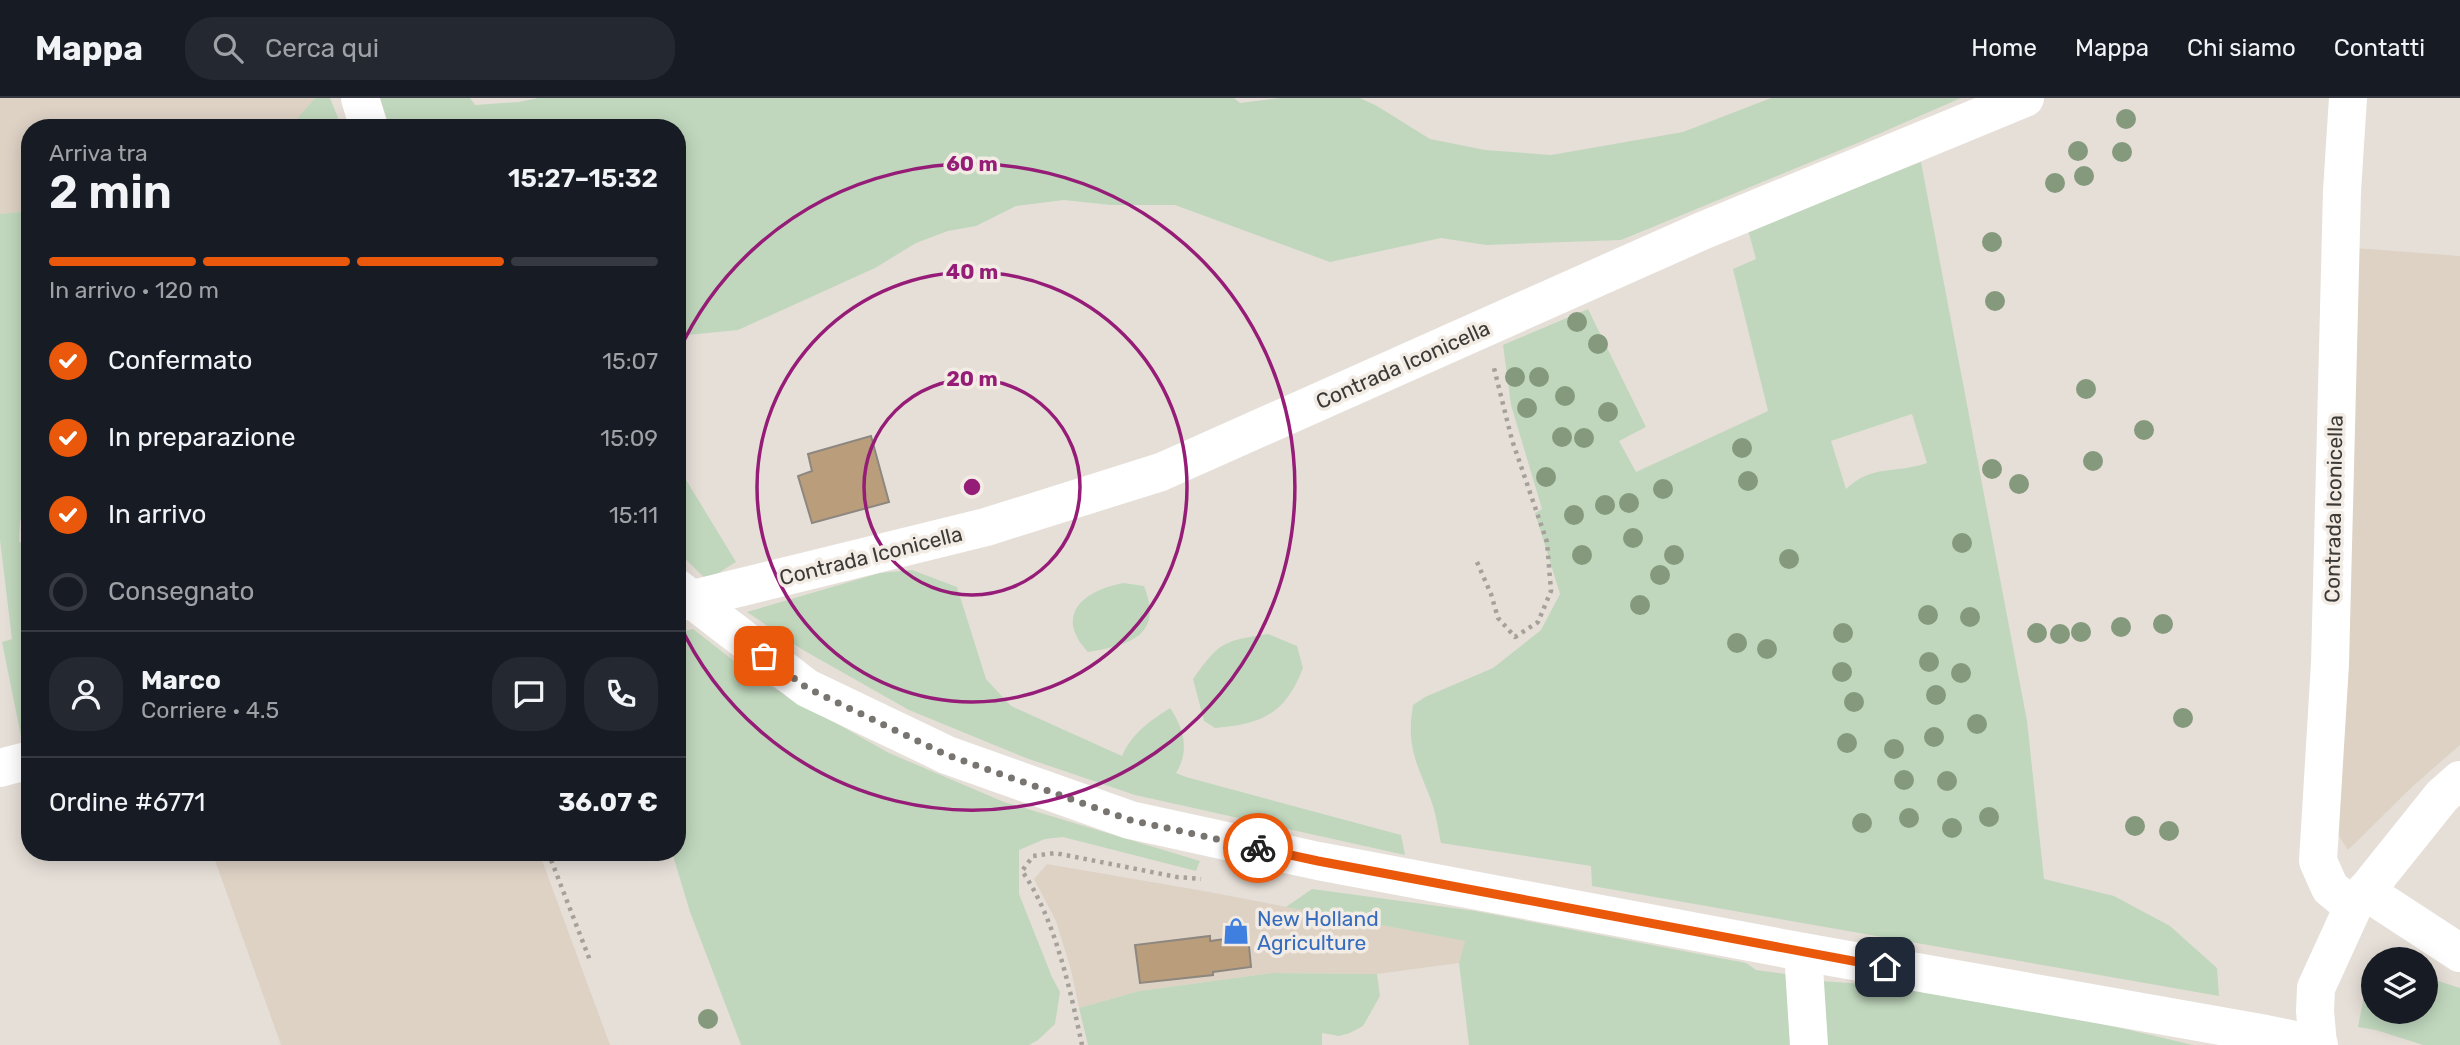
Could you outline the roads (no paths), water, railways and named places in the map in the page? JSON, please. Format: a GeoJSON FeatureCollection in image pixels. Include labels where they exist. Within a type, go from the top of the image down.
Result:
{"type":"FeatureCollection","features":[{"type":"Feature","properties":{"kind":"street"},"geometry":{"type":"LineString","coordinates":[[359,98],[366,119]]}},
{"type":"Feature","properties":{"kind":"street","name":"Contrada Iconicella"},"geometry":{"type":"LineString","coordinates":[[686,601],[986,527],[1161,472],[1702,231],[2025,98]]}},
{"type":"Feature","properties":{"kind":"street","name":"Contrada Iconicella"},"geometry":{"type":"LineString","coordinates":[[2348,98],[2342,191],[2330,664],[2318,861],[2330,888],[2359,899],[2459,952]]}},
{"type":"Feature","properties":{"kind":"street"},"geometry":{"type":"LineString","coordinates":[[686,596],[807,688],[947,755],[1130,820],[1318,861],[2318,1045],[2316,988],[2359,899],[2442,796],[2460,780]]}},
{"type":"Feature","properties":{"kind":"street"},"geometry":{"type":"LineString","coordinates":[[0,768],[21,762]]}},
{"type":"Feature","properties":{"kind":"street"},"geometry":{"type":"LineString","coordinates":[[1803,952],[1809,1045]]}},
{"type":"Feature","properties":{"kind":"place","name":"New Holland Agriculture"},"geometry":{"type":"Point","coordinates":[1236,931]}}]}
